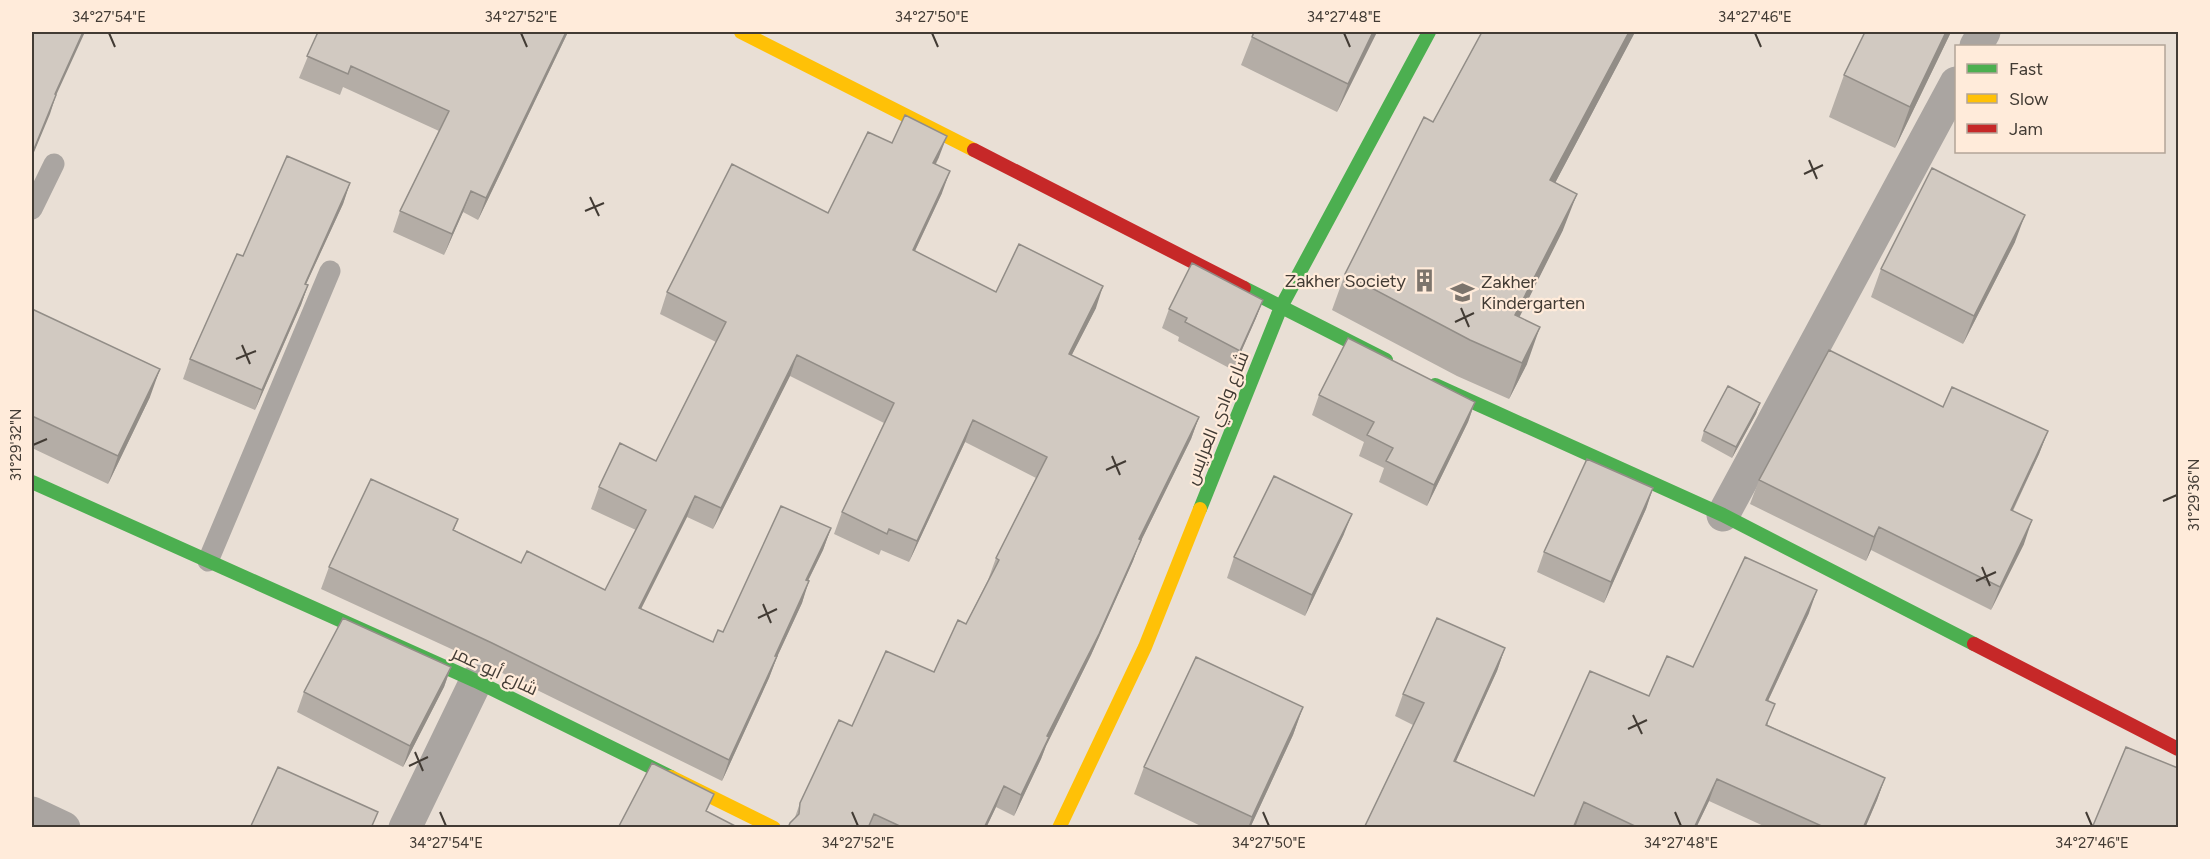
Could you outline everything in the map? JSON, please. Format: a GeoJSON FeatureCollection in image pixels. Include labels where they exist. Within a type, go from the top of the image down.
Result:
{"type":"FeatureCollection","features":[{"type":"Feature","properties":{"kind":"street"},"geometry":{"type":"LineString","coordinates":[[741,32],[1397,366]]}},
{"type":"Feature","properties":{"kind":"street","name":"شارع وادي العرايس"},"geometry":{"type":"LineString","coordinates":[[1059,828],[1145,647],[1281,307],[1429,32]]}},
{"type":"Feature","properties":{"kind":"street"},"geometry":{"type":"LineString","coordinates":[[1723,515],[1955,85]]}},
{"type":"Feature","properties":{"kind":"street"},"geometry":{"type":"LineString","coordinates":[[1418,376],[1449,393],[1723,515],[2178,749]]}},
{"type":"Feature","properties":{"kind":"street","name":"شارع أبو عمر"},"geometry":{"type":"LineString","coordinates":[[32,482],[476,681],[774,828]]}},
{"type":"Feature","properties":{"kind":"street"},"geometry":{"type":"LineString","coordinates":[[405,828],[476,681]]}},
{"type":"Feature","properties":{"kind":"street"},"geometry":{"type":"LineString","coordinates":[[32,813],[64,828]]}},
{"type":"Feature","properties":{"kind":"lane"},"geometry":{"type":"LineString","coordinates":[[32,209],[54,164]]}},
{"type":"Feature","properties":{"kind":"lane"},"geometry":{"type":"LineString","coordinates":[[208,561],[330,271]]}},
{"type":"Feature","properties":{"kind":"building"},"geometry":{"type":"Polygon","coordinates":[[[32,32],[83,32],[55,94],[32,154],[32,32]]]}},
{"type":"Feature","properties":{"kind":"building"},"geometry":{"type":"Polygon","coordinates":[[[318,32],[566,32],[486,198],[471,191],[452,234],[400,211],[449,111],[351,66],[348,74],[307,56],[318,32]]]}},
{"type":"Feature","properties":{"kind":"building"},"geometry":{"type":"Polygon","coordinates":[[[1254,32],[1373,32],[1348,84],[1252,37],[1254,32]]]}},
{"type":"Feature","properties":{"kind":"building"},"geometry":{"type":"Polygon","coordinates":[[[1482,32],[1629,32],[1550,180],[1577,194],[1515,315],[1540,327],[1522,363],[1470,340],[1345,274],[1424,117],[1433,122],[1482,32]]]}},
{"type":"Feature","properties":{"kind":"building"},"geometry":{"type":"Polygon","coordinates":[[[1865,32],[1946,32],[1910,107],[1844,75],[1865,32]]]}},
{"type":"Feature","properties":{"kind":"building"},"geometry":{"type":"Polygon","coordinates":[[[905,115],[947,136],[933,163],[950,171],[913,250],[996,292],[1019,244],[1103,286],[1069,354],[1199,417],[1139,539],[1141,540],[1099,634],[1047,736],[1049,737],[1021,795],[1004,786],[984,828],[904,828],[874,814],[868,828],[788,828],[799,814],[800,803],[839,720],[852,726],[886,651],[934,672],[958,620],[966,624],[999,560],[996,558],[1047,457],[973,420],[917,541],[889,529],[887,534],[842,512],[894,403],[797,355],[721,508],[695,496],[639,608],[713,642],[718,630],[723,632],[781,506],[831,528],[806,580],[809,581],[775,656],[777,656],[729,760],[492,643],[329,567],[371,479],[458,519],[453,530],[521,563],[527,551],[605,590],[646,510],[599,487],[620,443],[656,461],[726,322],[667,292],[732,164],[828,213],[868,132],[892,143],[905,115]]]}},
{"type":"Feature","properties":{"kind":"building"},"geometry":{"type":"Polygon","coordinates":[[[287,156],[350,183],[305,284],[308,285],[262,390],[190,359],[237,254],[243,256],[287,156]]]}},
{"type":"Feature","properties":{"kind":"building"},"geometry":{"type":"Polygon","coordinates":[[[1932,168],[2025,215],[1974,316],[1881,269],[1932,168]]]}},
{"type":"Feature","properties":{"kind":"building"},"geometry":{"type":"Polygon","coordinates":[[[1192,263],[1263,300],[1240,351],[1185,322],[1187,318],[1169,309],[1192,263]]]}},
{"type":"Feature","properties":{"kind":"building"},"geometry":{"type":"Polygon","coordinates":[[[32,309],[160,369],[118,456],[32,416],[32,309]]]}},
{"type":"Feature","properties":{"kind":"building"},"geometry":{"type":"Polygon","coordinates":[[[1348,338],[1475,402],[1434,485],[1386,461],[1393,448],[1367,435],[1374,422],[1319,395],[1348,338]]]}},
{"type":"Feature","properties":{"kind":"building"},"geometry":{"type":"Polygon","coordinates":[[[1829,350],[1943,407],[1952,387],[2048,431],[2011,510],[2032,520],[2000,587],[1879,527],[1874,537],[1759,480],[1829,350]]]}},
{"type":"Feature","properties":{"kind":"building"},"geometry":{"type":"Polygon","coordinates":[[[1728,386],[1760,403],[1736,447],[1704,431],[1728,386]]]}},
{"type":"Feature","properties":{"kind":"building"},"geometry":{"type":"Polygon","coordinates":[[[1587,459],[1653,488],[1611,582],[1544,552],[1587,459]]]}},
{"type":"Feature","properties":{"kind":"building"},"geometry":{"type":"Polygon","coordinates":[[[1274,476],[1352,514],[1312,595],[1234,557],[1274,476]]]}},
{"type":"Feature","properties":{"kind":"building"},"geometry":{"type":"Polygon","coordinates":[[[1745,557],[1817,590],[1766,700],[1775,704],[1766,725],[1885,778],[1863,828],[1826,828],[1717,779],[1694,828],[1639,828],[1584,802],[1573,828],[1364,828],[1424,703],[1403,694],[1437,618],[1505,648],[1454,761],[1534,796],[1590,671],[1649,696],[1667,656],[1693,667],[1745,557]]]}},
{"type":"Feature","properties":{"kind":"building"},"geometry":{"type":"Polygon","coordinates":[[[343,618],[451,667],[410,746],[304,692],[343,618]]]}},
{"type":"Feature","properties":{"kind":"building"},"geometry":{"type":"Polygon","coordinates":[[[1196,657],[1303,707],[1252,817],[1144,767],[1196,657]]]}},
{"type":"Feature","properties":{"kind":"building"},"geometry":{"type":"Polygon","coordinates":[[[2126,747],[2178,768],[2178,828],[2092,828],[2126,747]]]}},
{"type":"Feature","properties":{"kind":"building"},"geometry":{"type":"Polygon","coordinates":[[[652,763],[714,794],[706,811],[739,828],[618,828],[652,763]]]}},
{"type":"Feature","properties":{"kind":"building"},"geometry":{"type":"Polygon","coordinates":[[[278,767],[378,812],[371,828],[250,828],[278,767]]]}},
{"type":"Feature","properties":{"kind":"traffic: fast"},"geometry":{"type":"LineString","coordinates":[[1200,509],[1281,307],[1429,32]]}},
{"type":"Feature","properties":{"kind":"traffic: fast"},"geometry":{"type":"LineString","coordinates":[[1244,288],[1386,360]]}},
{"type":"Feature","properties":{"kind":"traffic: fast"},"geometry":{"type":"LineString","coordinates":[[1435,385],[1723,515],[1974,644]]}},
{"type":"Feature","properties":{"kind":"traffic: fast"},"geometry":{"type":"LineString","coordinates":[[32,482],[476,681],[671,777]]}},
{"type":"Feature","properties":{"kind":"traffic: slow"},"geometry":{"type":"LineString","coordinates":[[741,32],[974,150]]}},
{"type":"Feature","properties":{"kind":"traffic: slow"},"geometry":{"type":"LineString","coordinates":[[1059,828],[1145,647],[1200,509]]}},
{"type":"Feature","properties":{"kind":"traffic: slow"},"geometry":{"type":"LineString","coordinates":[[671,777],[774,828]]}},
{"type":"Feature","properties":{"kind":"traffic: jam"},"geometry":{"type":"LineString","coordinates":[[974,150],[1244,288]]}},
{"type":"Feature","properties":{"kind":"traffic: jam"},"geometry":{"type":"LineString","coordinates":[[1974,644],[2178,749]]}},
{"type":"Feature","properties":{"kind":"place","name":"Zakher Society"},"geometry":{"type":"Point","coordinates":[1424,281]}},
{"type":"Feature","properties":{"kind":"place","name":"Zakher Kindergarten"},"geometry":{"type":"Point","coordinates":[1463,292]}}]}
